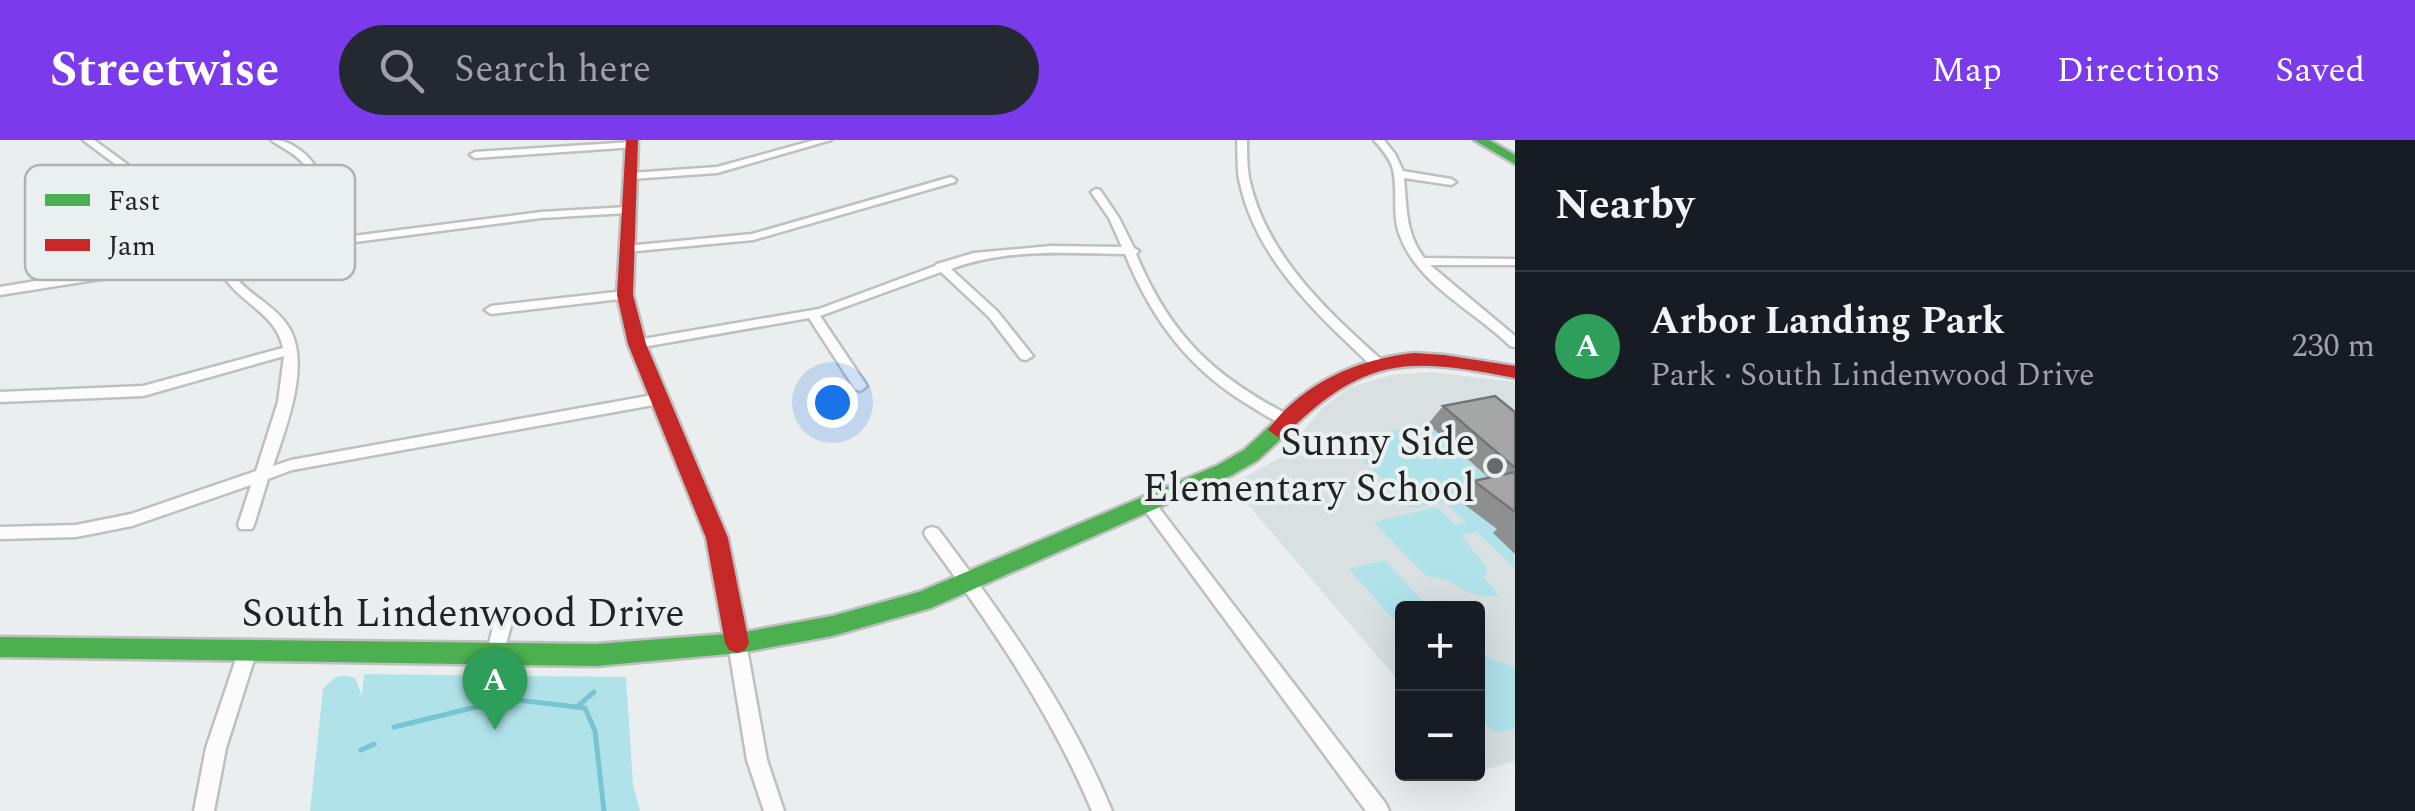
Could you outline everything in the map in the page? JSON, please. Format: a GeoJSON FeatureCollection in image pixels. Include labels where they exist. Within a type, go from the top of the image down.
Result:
{"type":"FeatureCollection","features":[{"type":"Feature","properties":{"kind":"street"},"geometry":{"type":"LineString","coordinates":[[88,140],[122,165]]}},
{"type":"Feature","properties":{"kind":"street"},"geometry":{"type":"LineString","coordinates":[[276,140],[311,165]]}},
{"type":"Feature","properties":{"kind":"street"},"geometry":{"type":"LineString","coordinates":[[631,176],[718,170],[826,140]]}},
{"type":"Feature","properties":{"kind":"street"},"geometry":{"type":"LineString","coordinates":[[1242,140],[1242,178],[1254,219],[1286,267],[1322,310],[1379,365]]}},
{"type":"Feature","properties":{"kind":"street"},"geometry":{"type":"LineString","coordinates":[[1379,140],[1399,164],[1400,228],[1422,262],[1515,343]]}},
{"type":"Feature","properties":{"kind":"street"},"geometry":{"type":"LineString","coordinates":[[1480,140],[1515,160]]}},
{"type":"Feature","properties":{"kind":"street"},"geometry":{"type":"LineString","coordinates":[[476,155],[632,143],[625,295],[637,344],[717,538],[757,760],[774,811]]}},
{"type":"Feature","properties":{"kind":"street"},"geometry":{"type":"LineString","coordinates":[[1402,174],[1450,182]]}},
{"type":"Feature","properties":{"kind":"street"},"geometry":{"type":"LineString","coordinates":[[626,249],[753,237],[951,180]]}},
{"type":"Feature","properties":{"kind":"street"},"geometry":{"type":"LineString","coordinates":[[1096,192],[1115,215],[1151,300],[1196,358],[1253,404],[1288,420]]}},
{"type":"Feature","properties":{"kind":"street"},"geometry":{"type":"LineString","coordinates":[[355,239],[541,215],[627,210]]}},
{"type":"Feature","properties":{"kind":"street"},"geometry":{"type":"LineString","coordinates":[[637,344],[812,315],[941,266],[1010,250],[1132,252]]}},
{"type":"Feature","properties":{"kind":"street"},"geometry":{"type":"LineString","coordinates":[[1422,262],[1515,262]]}},
{"type":"Feature","properties":{"kind":"street"},"geometry":{"type":"LineString","coordinates":[[941,266],[993,314],[1026,356]]}},
{"type":"Feature","properties":{"kind":"street"},"geometry":{"type":"LineString","coordinates":[[0,291],[66,280]]}},
{"type":"Feature","properties":{"kind":"street"},"geometry":{"type":"LineString","coordinates":[[232,280],[282,326],[291,350],[273,454],[254,486],[246,524]]}},
{"type":"Feature","properties":{"kind":"street"},"geometry":{"type":"LineString","coordinates":[[490,310],[625,295]]}},
{"type":"Feature","properties":{"kind":"street"},"geometry":{"type":"LineString","coordinates":[[812,315],[860,386]]}},
{"type":"Feature","properties":{"kind":"street"},"geometry":{"type":"LineString","coordinates":[[0,397],[143,391],[291,350]]}},
{"type":"Feature","properties":{"kind":"street","name":"South Lindenwood Drive"},"geometry":{"type":"LineString","coordinates":[[0,647],[596,655],[738,644],[851,622],[970,584],[1242,461],[1328,381],[1379,365],[1440,361],[1515,372]]}},
{"type":"Feature","properties":{"kind":"street"},"geometry":{"type":"LineString","coordinates":[[0,532],[76,531],[132,520],[262,473],[660,399]]}},
{"type":"Feature","properties":{"kind":"street"},"geometry":{"type":"LineString","coordinates":[[1148,504],[1379,811]]}},
{"type":"Feature","properties":{"kind":"street"},"geometry":{"type":"LineString","coordinates":[[932,533],[1051,699],[1076,746],[1102,811]]}},
{"type":"Feature","properties":{"kind":"street"},"geometry":{"type":"LineString","coordinates":[[496,654],[504,618]]}},
{"type":"Feature","properties":{"kind":"street"},"geometry":{"type":"LineString","coordinates":[[204,811],[216,748],[248,650]]}},
{"type":"Feature","properties":{"kind":"shaded area"},"geometry":{"type":"Polygon","coordinates":[[[1430,372],[1515,382],[1515,761],[1485,770],[1485,601],[1395,601],[1395,677],[1231,485],[1283,456],[1323,407],[1351,387],[1391,375],[1430,372]]]}},
{"type":"Feature","properties":{"kind":"shaded area"},"geometry":{"type":"Polygon","coordinates":[[[1428,424],[1501,489],[1458,499],[1509,544],[1515,568],[1477,532],[1461,535],[1487,568],[1484,577],[1499,596],[1475,594],[1446,580],[1427,577],[1374,522],[1437,507],[1456,525],[1466,523],[1445,502],[1412,508],[1344,441],[1428,424]]]}},
{"type":"Feature","properties":{"kind":"shaded area"},"geometry":{"type":"Polygon","coordinates":[[[1385,560],[1423,601],[1395,601],[1395,621],[1349,569],[1385,560]]]}},
{"type":"Feature","properties":{"kind":"shaded area"},"geometry":{"type":"Polygon","coordinates":[[[1485,656],[1515,668],[1515,728],[1496,733],[1485,724],[1485,656]]]}},
{"type":"Feature","properties":{"kind":"shaded area"},"geometry":{"type":"Polygon","coordinates":[[[364,674],[626,677],[633,784],[640,811],[310,811],[323,689],[337,677],[345,676],[355,678],[362,696],[364,674]]]}},
{"type":"Feature","properties":{"kind":"building"},"geometry":{"type":"Polygon","coordinates":[[[1495,396],[1515,412],[1515,468],[1443,406],[1495,396]]]}},
{"type":"Feature","properties":{"kind":"building"},"geometry":{"type":"Polygon","coordinates":[[[1515,472],[1515,512],[1474,481],[1515,472]]]}},
{"type":"Feature","properties":{"kind":"waterway"},"geometry":{"type":"LineString","coordinates":[[579,705],[594,692]]}},
{"type":"Feature","properties":{"kind":"waterway"},"geometry":{"type":"LineString","coordinates":[[394,727],[509,699],[585,708],[595,731],[604,811]]}},
{"type":"Feature","properties":{"kind":"waterway"},"geometry":{"type":"LineString","coordinates":[[361,750],[374,744]]}},
{"type":"Feature","properties":{"kind":"traffic: fast"},"geometry":{"type":"LineString","coordinates":[[1480,140],[1515,160]]}},
{"type":"Feature","properties":{"kind":"traffic: fast"},"geometry":{"type":"LineString","coordinates":[[0,647],[596,655],[739,643],[832,626],[923,601],[1225,470],[1251,455],[1278,430]]}},
{"type":"Feature","properties":{"kind":"traffic: jam"},"geometry":{"type":"LineString","coordinates":[[632,140],[625,295],[637,344],[717,538],[737,643]]}},
{"type":"Feature","properties":{"kind":"traffic: jam"},"geometry":{"type":"LineString","coordinates":[[1278,430],[1332,383],[1386,362],[1444,360],[1515,372]]}},
{"type":"Feature","properties":{"kind":"place","name":"Sunny Side Elementary School"},"geometry":{"type":"Point","coordinates":[1495,466]}},
{"type":"Feature","properties":{"kind":"place","name":"Arbor Landing Park"},"geometry":{"type":"Point","coordinates":[495,730]}}]}
